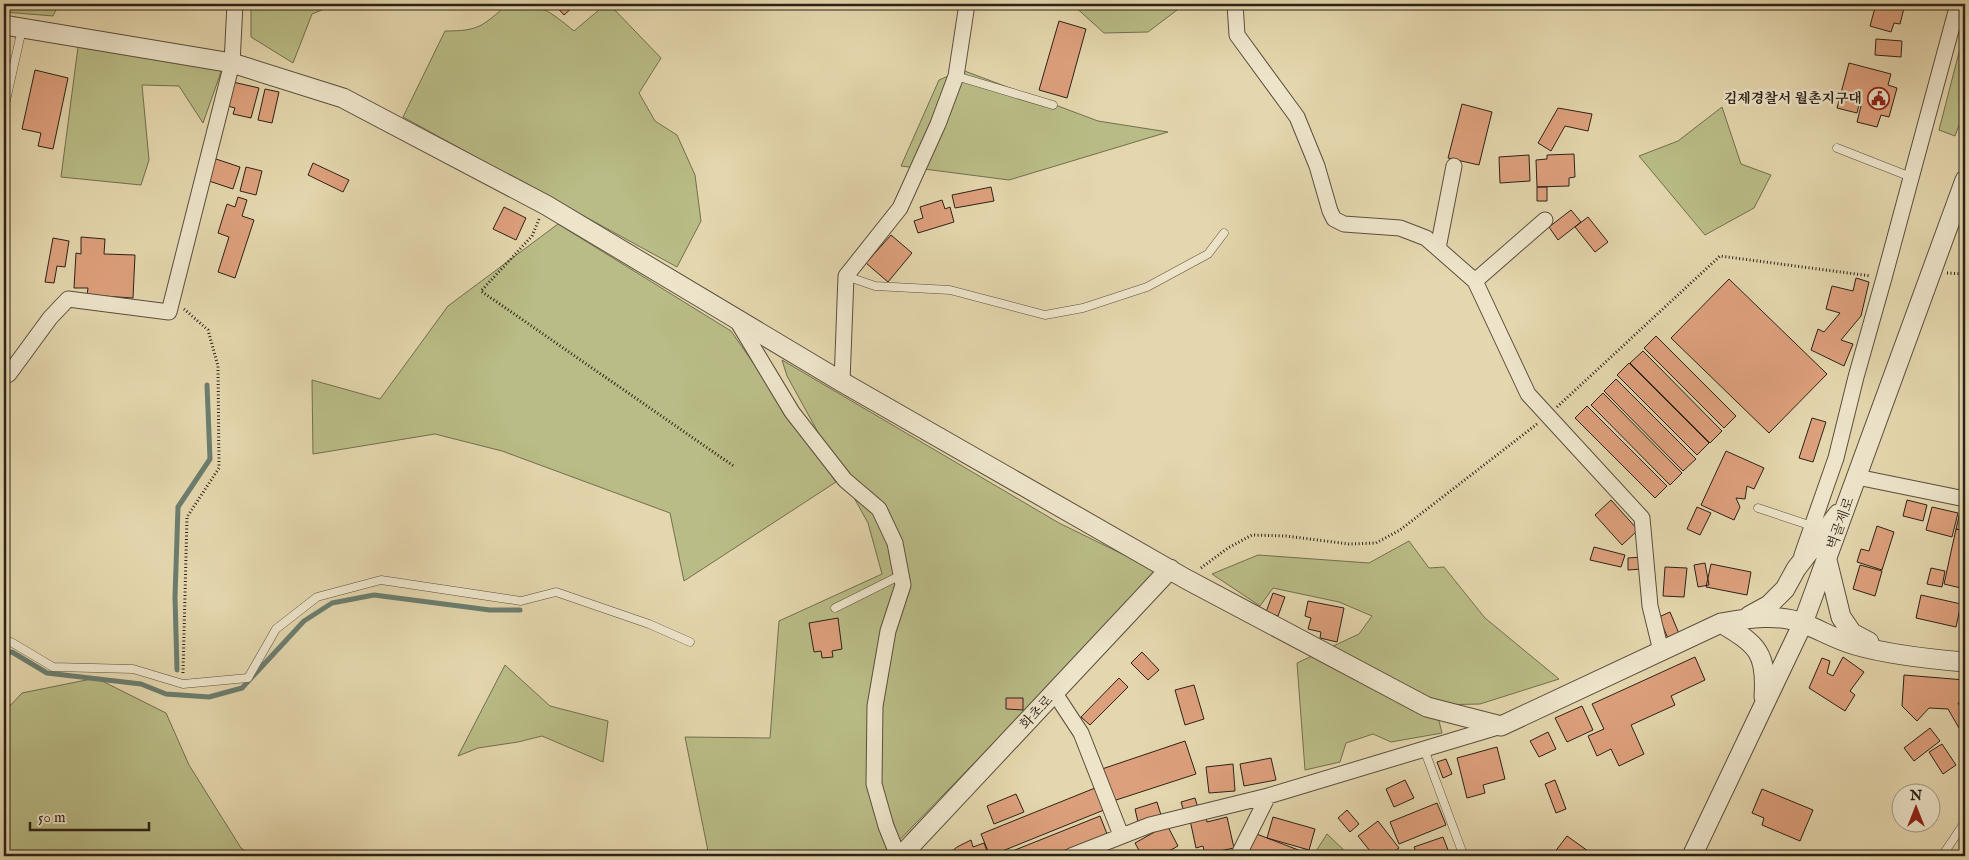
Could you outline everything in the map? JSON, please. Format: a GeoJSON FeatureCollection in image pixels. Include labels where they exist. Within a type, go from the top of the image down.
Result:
{"type":"FeatureCollection","features":[{"type":"Feature","properties":{"kind":"street"},"geometry":{"type":"LineString","coordinates":[[4,377],[9,374],[50,318],[68,299],[169,312],[232,64],[235,4]]}},
{"type":"Feature","properties":{"kind":"street"},"geometry":{"type":"LineString","coordinates":[[842,382],[846,276],[900,208],[938,124],[956,76],[967,4]]}},
{"type":"Feature","properties":{"kind":"street"},"geometry":{"type":"LineString","coordinates":[[1235,4],[1237,35],[1297,117],[1317,166],[1334,219],[1344,224],[1400,228],[1426,238],[1475,281],[1528,394],[1642,518],[1650,606],[1661,651]]}},
{"type":"Feature","properties":{"kind":"street"},"geometry":{"type":"LineString","coordinates":[[1745,618],[1769,605],[1786,589],[1796,569],[1836,458],[1856,377],[1958,4]]}},
{"type":"Feature","properties":{"kind":"street"},"geometry":{"type":"LineString","coordinates":[[13,26],[232,64],[343,98],[546,205],[842,382],[1186,578],[1428,707],[1501,726]]}},
{"type":"Feature","properties":{"kind":"street"},"geometry":{"type":"LineString","coordinates":[[1438,248],[1454,166]]}},
{"type":"Feature","properties":{"kind":"street","name":"벽골제로"},"geometry":{"type":"LineString","coordinates":[[1692,856],[1803,623],[1965,180]]}},
{"type":"Feature","properties":{"kind":"street"},"geometry":{"type":"LineString","coordinates":[[1475,281],[1545,220]]}},
{"type":"Feature","properties":{"kind":"street"},"geometry":{"type":"LineString","coordinates":[[735,317],[792,412],[845,480],[879,509],[895,543],[903,585],[888,631],[875,706],[874,784],[886,826],[900,856]]}},
{"type":"Feature","properties":{"kind":"street"},"geometry":{"type":"LineString","coordinates":[[1857,477],[1965,499]]}},
{"type":"Feature","properties":{"kind":"street"},"geometry":{"type":"LineString","coordinates":[[1796,569],[1848,502]]}},
{"type":"Feature","properties":{"kind":"street"},"geometry":{"type":"LineString","coordinates":[[1827,560],[1841,617],[1852,633],[1890,653]]}},
{"type":"Feature","properties":{"kind":"street","name":"화초로"},"geometry":{"type":"LineString","coordinates":[[900,856],[1170,568]]}},
{"type":"Feature","properties":{"kind":"street"},"geometry":{"type":"LineString","coordinates":[[1071,856],[1150,825],[1268,796],[1501,726],[1721,624],[1745,618],[1778,618],[1803,623],[1853,644],[1890,653],[1965,662]]}},
{"type":"Feature","properties":{"kind":"street"},"geometry":{"type":"LineString","coordinates":[[1721,624],[1742,636],[1762,658],[1765,670],[1764,706]]}},
{"type":"Feature","properties":{"kind":"street"},"geometry":{"type":"LineString","coordinates":[[1054,692],[1081,733],[1121,835]]}},
{"type":"Feature","properties":{"kind":"street"},"geometry":{"type":"LineString","coordinates":[[1238,856],[1268,796]]}},
{"type":"Feature","properties":{"kind":"lane"},"geometry":{"type":"LineString","coordinates":[[4,109],[13,26]]}},
{"type":"Feature","properties":{"kind":"lane"},"geometry":{"type":"LineString","coordinates":[[956,76],[1053,106]]}},
{"type":"Feature","properties":{"kind":"lane"},"geometry":{"type":"LineString","coordinates":[[1837,148],[1911,177]]}},
{"type":"Feature","properties":{"kind":"lane"},"geometry":{"type":"LineString","coordinates":[[846,276],[875,286],[950,290],[1045,315],[1083,308],[1147,287],[1208,254],[1224,233]]}},
{"type":"Feature","properties":{"kind":"lane"},"geometry":{"type":"LineString","coordinates":[[1758,508],[1812,526]]}},
{"type":"Feature","properties":{"kind":"lane"},"geometry":{"type":"LineString","coordinates":[[835,608],[901,575]]}},
{"type":"Feature","properties":{"kind":"lane"},"geometry":{"type":"LineString","coordinates":[[4,643],[11,642],[53,667],[133,669],[183,684],[248,678],[276,629],[317,597],[381,580],[522,601],[556,592],[649,624],[690,642]]}},
{"type":"Feature","properties":{"kind":"lane"},"geometry":{"type":"LineString","coordinates":[[1424,749],[1464,854]]}},
{"type":"Feature","properties":{"kind":"lane"},"geometry":{"type":"LineString","coordinates":[[1942,856],[1965,822]]}},
{"type":"Feature","properties":{"kind":"path"},"geometry":{"type":"LineString","coordinates":[[546,205],[532,236],[481,291],[735,467]]}},
{"type":"Feature","properties":{"kind":"path"},"geometry":{"type":"LineString","coordinates":[[172,299],[208,330],[218,366],[219,468],[187,517],[183,684]]}},
{"type":"Feature","properties":{"kind":"green space"},"geometry":{"type":"Polygon","coordinates":[[[4,4],[59,4],[53,16],[4,12],[4,4]]]}},
{"type":"Feature","properties":{"kind":"green space"},"geometry":{"type":"Polygon","coordinates":[[[251,4],[336,4],[312,14],[293,63],[251,37],[251,4]]]}},
{"type":"Feature","properties":{"kind":"green space"},"geometry":{"type":"Polygon","coordinates":[[[508,4],[537,7],[551,13],[574,31],[606,4],[609,4],[661,58],[639,93],[655,121],[677,135],[695,175],[701,221],[677,267],[403,117],[445,31],[466,30],[480,26],[508,4]]]}},
{"type":"Feature","properties":{"kind":"green space"},"geometry":{"type":"Polygon","coordinates":[[[1072,4],[1185,4],[1148,32],[1104,33],[1072,4]]]}},
{"type":"Feature","properties":{"kind":"green space"},"geometry":{"type":"Polygon","coordinates":[[[1965,29],[1965,110],[1955,136],[1939,130],[1965,29]]]}},
{"type":"Feature","properties":{"kind":"green space"},"geometry":{"type":"Polygon","coordinates":[[[78,47],[222,69],[203,123],[179,86],[142,85],[149,160],[141,185],[61,177],[78,47]]]}},
{"type":"Feature","properties":{"kind":"green space"},"geometry":{"type":"Polygon","coordinates":[[[962,70],[1098,121],[1168,132],[1009,180],[901,166],[939,80],[962,70]]]}},
{"type":"Feature","properties":{"kind":"green space"},"geometry":{"type":"Polygon","coordinates":[[[1722,107],[1741,164],[1771,175],[1754,208],[1705,235],[1639,156],[1678,141],[1722,107]]]}},
{"type":"Feature","properties":{"kind":"green space"},"geometry":{"type":"Polygon","coordinates":[[[558,224],[731,331],[836,482],[684,581],[670,513],[502,451],[435,434],[313,454],[312,380],[380,399],[448,306],[558,224]]]}},
{"type":"Feature","properties":{"kind":"green space"},"geometry":{"type":"Polygon","coordinates":[[[782,360],[1059,523],[1159,572],[884,856],[709,856],[685,737],[770,738],[779,621],[882,574],[868,523],[787,376],[782,360]]]}},
{"type":"Feature","properties":{"kind":"green space"},"geometry":{"type":"Polygon","coordinates":[[[1409,541],[1429,568],[1444,567],[1485,618],[1559,679],[1480,704],[1435,705],[1442,733],[1391,742],[1373,734],[1346,743],[1340,762],[1305,770],[1297,663],[1359,634],[1372,616],[1339,602],[1273,588],[1260,606],[1212,574],[1258,555],[1369,563],[1409,541]]]}},
{"type":"Feature","properties":{"kind":"green space"},"geometry":{"type":"Polygon","coordinates":[[[505,665],[550,706],[608,721],[603,762],[542,736],[478,748],[458,756],[505,665]]]}},
{"type":"Feature","properties":{"kind":"green space"},"geometry":{"type":"Polygon","coordinates":[[[96,678],[166,713],[189,765],[241,848],[253,856],[4,856],[4,707],[9,707],[22,693],[96,678]]]}},
{"type":"Feature","properties":{"kind":"green space"},"geometry":{"type":"Polygon","coordinates":[[[1327,834],[1350,856],[1313,856],[1327,834]]]}},
{"type":"Feature","properties":{"kind":"building"},"geometry":{"type":"Polygon","coordinates":[[[554,4],[572,4],[574,6],[564,15],[554,4]]]}},
{"type":"Feature","properties":{"kind":"building"},"geometry":{"type":"Polygon","coordinates":[[[1876,4],[1905,4],[1900,24],[1894,23],[1891,32],[1870,26],[1876,4]]]}},
{"type":"Feature","properties":{"kind":"building"},"geometry":{"type":"Polygon","coordinates":[[[1923,4],[1942,4],[1941,8],[1923,4]]]}},
{"type":"Feature","properties":{"kind":"building"},"geometry":{"type":"Polygon","coordinates":[[[1059,21],[1086,29],[1067,98],[1039,90],[1059,21]]]}},
{"type":"Feature","properties":{"kind":"building"},"geometry":{"type":"Polygon","coordinates":[[[1876,39],[1902,41],[1901,57],[1875,55],[1876,39]]]}},
{"type":"Feature","properties":{"kind":"building"},"geometry":{"type":"Polygon","coordinates":[[[1849,63],[1891,74],[1888,85],[1897,88],[1889,117],[1881,115],[1877,127],[1857,122],[1861,106],[1859,105],[1857,113],[1837,108],[1849,63]]]}},
{"type":"Feature","properties":{"kind":"building"},"geometry":{"type":"Polygon","coordinates":[[[35,70],[68,78],[53,149],[38,146],[41,133],[22,129],[35,70]]]}},
{"type":"Feature","properties":{"kind":"building"},"geometry":{"type":"Polygon","coordinates":[[[233,82],[259,88],[251,118],[233,114],[235,108],[228,106],[233,82]]]}},
{"type":"Feature","properties":{"kind":"building"},"geometry":{"type":"Polygon","coordinates":[[[265,89],[279,92],[272,123],[258,120],[265,89]]]}},
{"type":"Feature","properties":{"kind":"building"},"geometry":{"type":"Polygon","coordinates":[[[1462,104],[1492,112],[1479,165],[1448,158],[1462,104]]]}},
{"type":"Feature","properties":{"kind":"building"},"geometry":{"type":"Polygon","coordinates":[[[1558,108],[1592,114],[1588,131],[1565,126],[1551,151],[1538,143],[1558,108]]]}},
{"type":"Feature","properties":{"kind":"building"},"geometry":{"type":"Polygon","coordinates":[[[1574,154],[1575,177],[1569,178],[1569,186],[1537,187],[1536,160],[1547,159],[1547,155],[1574,154]]]}},
{"type":"Feature","properties":{"kind":"building"},"geometry":{"type":"Polygon","coordinates":[[[1529,155],[1530,181],[1500,183],[1499,157],[1529,155]]]}},
{"type":"Feature","properties":{"kind":"building"},"geometry":{"type":"Polygon","coordinates":[[[213,158],[240,167],[233,189],[206,180],[213,158]]]}},
{"type":"Feature","properties":{"kind":"building"},"geometry":{"type":"Polygon","coordinates":[[[313,163],[349,180],[343,192],[308,175],[313,163]]]}},
{"type":"Feature","properties":{"kind":"building"},"geometry":{"type":"Polygon","coordinates":[[[246,167],[262,171],[256,195],[240,191],[246,167]]]}},
{"type":"Feature","properties":{"kind":"building"},"geometry":{"type":"Polygon","coordinates":[[[991,187],[994,201],[955,208],[952,195],[991,187]]]}},
{"type":"Feature","properties":{"kind":"building"},"geometry":{"type":"Polygon","coordinates":[[[1537,187],[1547,187],[1547,201],[1537,201],[1537,187]]]}},
{"type":"Feature","properties":{"kind":"building"},"geometry":{"type":"Polygon","coordinates":[[[238,197],[247,200],[242,216],[254,220],[235,278],[218,272],[229,237],[218,233],[227,204],[235,207],[238,197]]]}},
{"type":"Feature","properties":{"kind":"building"},"geometry":{"type":"Polygon","coordinates":[[[942,200],[945,209],[950,207],[954,222],[918,233],[914,221],[923,218],[920,207],[942,200]]]}},
{"type":"Feature","properties":{"kind":"building"},"geometry":{"type":"Polygon","coordinates":[[[504,207],[526,218],[516,240],[493,229],[504,207]]]}},
{"type":"Feature","properties":{"kind":"building"},"geometry":{"type":"Polygon","coordinates":[[[1571,210],[1581,222],[1558,240],[1549,227],[1571,210]]]}},
{"type":"Feature","properties":{"kind":"building"},"geometry":{"type":"Polygon","coordinates":[[[1588,217],[1608,242],[1595,252],[1575,227],[1588,217]]]}},
{"type":"Feature","properties":{"kind":"building"},"geometry":{"type":"Polygon","coordinates":[[[891,235],[912,253],[888,282],[866,263],[891,235]]]}},
{"type":"Feature","properties":{"kind":"building"},"geometry":{"type":"Polygon","coordinates":[[[81,237],[105,239],[104,254],[135,255],[133,298],[87,295],[88,288],[74,288],[76,253],[81,254],[81,237]]]}},
{"type":"Feature","properties":{"kind":"building"},"geometry":{"type":"Polygon","coordinates":[[[53,238],[69,241],[65,267],[57,266],[54,283],[45,282],[53,238]]]}},
{"type":"Feature","properties":{"kind":"building"},"geometry":{"type":"Polygon","coordinates":[[[1856,278],[1869,282],[1861,316],[1841,340],[1853,344],[1844,366],[1811,350],[1818,329],[1824,332],[1840,313],[1826,309],[1832,286],[1853,291],[1856,278]]]}},
{"type":"Feature","properties":{"kind":"building"},"geometry":{"type":"Polygon","coordinates":[[[1729,279],[1827,374],[1769,433],[1671,338],[1729,279]]]}},
{"type":"Feature","properties":{"kind":"building"},"geometry":{"type":"Polygon","coordinates":[[[1656,336],[1736,416],[1724,428],[1644,348],[1656,336]]]}},
{"type":"Feature","properties":{"kind":"building"},"geometry":{"type":"Polygon","coordinates":[[[1643,351],[1722,431],[1710,443],[1630,363],[1643,351]]]}},
{"type":"Feature","properties":{"kind":"building"},"geometry":{"type":"Polygon","coordinates":[[[1629,363],[1709,443],[1697,455],[1617,375],[1629,363]]]}},
{"type":"Feature","properties":{"kind":"building"},"geometry":{"type":"Polygon","coordinates":[[[1616,379],[1696,459],[1683,471],[1604,391],[1616,379]]]}},
{"type":"Feature","properties":{"kind":"building"},"geometry":{"type":"Polygon","coordinates":[[[1603,393],[1682,473],[1670,485],[1591,405],[1603,393]]]}},
{"type":"Feature","properties":{"kind":"building"},"geometry":{"type":"Polygon","coordinates":[[[1587,406],[1667,486],[1655,498],[1575,418],[1587,406]]]}},
{"type":"Feature","properties":{"kind":"building"},"geometry":{"type":"Polygon","coordinates":[[[1812,418],[1826,422],[1813,462],[1799,458],[1812,418]]]}},
{"type":"Feature","properties":{"kind":"building"},"geometry":{"type":"Polygon","coordinates":[[[1726,451],[1764,468],[1754,489],[1747,486],[1745,499],[1736,498],[1740,507],[1734,520],[1701,505],[1726,451]]]}},
{"type":"Feature","properties":{"kind":"building"},"geometry":{"type":"Polygon","coordinates":[[[1611,500],[1638,530],[1622,545],[1595,515],[1611,500]]]}},
{"type":"Feature","properties":{"kind":"building"},"geometry":{"type":"Polygon","coordinates":[[[1907,500],[1927,505],[1923,521],[1903,516],[1907,500]]]}},
{"type":"Feature","properties":{"kind":"building"},"geometry":{"type":"Polygon","coordinates":[[[1697,507],[1711,513],[1700,535],[1687,529],[1697,507]]]}},
{"type":"Feature","properties":{"kind":"building"},"geometry":{"type":"Polygon","coordinates":[[[1932,507],[1958,513],[1952,537],[1926,530],[1932,507]]]}},
{"type":"Feature","properties":{"kind":"building"},"geometry":{"type":"Polygon","coordinates":[[[1960,512],[1965,513],[1965,531],[1956,529],[1960,512]]]}},
{"type":"Feature","properties":{"kind":"building"},"geometry":{"type":"Polygon","coordinates":[[[1877,526],[1894,532],[1882,570],[1857,562],[1861,549],[1869,551],[1877,526]]]}},
{"type":"Feature","properties":{"kind":"building"},"geometry":{"type":"Polygon","coordinates":[[[1956,529],[1965,531],[1965,589],[1944,584],[1956,529]]]}},
{"type":"Feature","properties":{"kind":"building"},"geometry":{"type":"Polygon","coordinates":[[[1594,547],[1625,555],[1621,567],[1590,560],[1594,547]]]}},
{"type":"Feature","properties":{"kind":"building"},"geometry":{"type":"Polygon","coordinates":[[[1642,557],[1642,569],[1628,570],[1628,558],[1642,557]]]}},
{"type":"Feature","properties":{"kind":"building"},"geometry":{"type":"Polygon","coordinates":[[[1705,563],[1709,585],[1698,587],[1694,565],[1705,563]]]}},
{"type":"Feature","properties":{"kind":"building"},"geometry":{"type":"Polygon","coordinates":[[[1711,564],[1751,572],[1747,595],[1706,587],[1711,564]]]}},
{"type":"Feature","properties":{"kind":"building"},"geometry":{"type":"Polygon","coordinates":[[[1860,565],[1882,571],[1875,596],[1853,589],[1860,565]]]}},
{"type":"Feature","properties":{"kind":"building"},"geometry":{"type":"Polygon","coordinates":[[[1665,567],[1687,568],[1684,597],[1663,596],[1665,567]]]}},
{"type":"Feature","properties":{"kind":"building"},"geometry":{"type":"Polygon","coordinates":[[[1931,568],[1945,571],[1942,587],[1927,584],[1931,568]]]}},
{"type":"Feature","properties":{"kind":"building"},"geometry":{"type":"Polygon","coordinates":[[[1273,593],[1285,597],[1278,616],[1266,612],[1273,593]]]}},
{"type":"Feature","properties":{"kind":"building"},"geometry":{"type":"Polygon","coordinates":[[[1921,595],[1961,604],[1956,627],[1916,618],[1921,595]]]}},
{"type":"Feature","properties":{"kind":"building"},"geometry":{"type":"Polygon","coordinates":[[[1308,601],[1344,608],[1337,642],[1320,638],[1321,632],[1308,629],[1311,618],[1305,616],[1308,601]]]}},
{"type":"Feature","properties":{"kind":"building"},"geometry":{"type":"Polygon","coordinates":[[[1670,612],[1680,636],[1669,641],[1659,617],[1670,612]]]}},
{"type":"Feature","properties":{"kind":"building"},"geometry":{"type":"Polygon","coordinates":[[[838,618],[842,649],[832,651],[833,657],[822,658],[821,651],[814,652],[809,623],[838,618]]]}},
{"type":"Feature","properties":{"kind":"building"},"geometry":{"type":"Polygon","coordinates":[[[1142,652],[1159,670],[1148,680],[1131,663],[1142,652]]]}},
{"type":"Feature","properties":{"kind":"building"},"geometry":{"type":"Polygon","coordinates":[[[1695,657],[1705,680],[1671,696],[1675,705],[1631,725],[1644,754],[1619,766],[1611,749],[1597,756],[1588,736],[1604,729],[1592,704],[1695,657]]]}},
{"type":"Feature","properties":{"kind":"building"},"geometry":{"type":"Polygon","coordinates":[[[1843,657],[1864,672],[1850,691],[1855,695],[1845,711],[1809,688],[1822,658],[1830,661],[1827,673],[1833,676],[1843,657]]]}},
{"type":"Feature","properties":{"kind":"building"},"geometry":{"type":"Polygon","coordinates":[[[1904,675],[1965,680],[1965,703],[1958,703],[1965,716],[1965,724],[1959,728],[1948,709],[1929,708],[1917,721],[1902,706],[1904,675]]]}},
{"type":"Feature","properties":{"kind":"building"},"geometry":{"type":"Polygon","coordinates":[[[1119,678],[1128,687],[1090,725],[1081,717],[1119,678]]]}},
{"type":"Feature","properties":{"kind":"building"},"geometry":{"type":"Polygon","coordinates":[[[1194,685],[1204,719],[1185,725],[1175,690],[1194,685]]]}},
{"type":"Feature","properties":{"kind":"building"},"geometry":{"type":"Polygon","coordinates":[[[1006,698],[1023,698],[1023,710],[1006,709],[1006,698]]]}},
{"type":"Feature","properties":{"kind":"building"},"geometry":{"type":"Polygon","coordinates":[[[1582,706],[1593,730],[1567,742],[1555,718],[1582,706]]]}},
{"type":"Feature","properties":{"kind":"building"},"geometry":{"type":"Polygon","coordinates":[[[1930,728],[1940,741],[1914,761],[1904,748],[1930,728]]]}},
{"type":"Feature","properties":{"kind":"building"},"geometry":{"type":"Polygon","coordinates":[[[1548,732],[1556,749],[1539,757],[1530,741],[1548,732]]]}},
{"type":"Feature","properties":{"kind":"building"},"geometry":{"type":"Polygon","coordinates":[[[1185,741],[1196,774],[1113,801],[1102,769],[1185,741]]]}},
{"type":"Feature","properties":{"kind":"building"},"geometry":{"type":"Polygon","coordinates":[[[1942,744],[1956,765],[1943,774],[1929,752],[1942,744]]]}},
{"type":"Feature","properties":{"kind":"building"},"geometry":{"type":"Polygon","coordinates":[[[1497,747],[1505,779],[1483,785],[1485,793],[1467,798],[1457,758],[1497,747]]]}},
{"type":"Feature","properties":{"kind":"building"},"geometry":{"type":"Polygon","coordinates":[[[1271,758],[1276,780],[1244,786],[1240,764],[1271,758]]]}},
{"type":"Feature","properties":{"kind":"building"},"geometry":{"type":"Polygon","coordinates":[[[1446,759],[1452,774],[1443,778],[1437,762],[1446,759]]]}},
{"type":"Feature","properties":{"kind":"building"},"geometry":{"type":"Polygon","coordinates":[[[1233,764],[1235,791],[1209,793],[1206,767],[1233,764]]]}},
{"type":"Feature","properties":{"kind":"building"},"geometry":{"type":"Polygon","coordinates":[[[1405,780],[1414,798],[1394,807],[1386,789],[1405,780]]]}},
{"type":"Feature","properties":{"kind":"building"},"geometry":{"type":"Polygon","coordinates":[[[1555,780],[1566,809],[1556,813],[1545,784],[1555,780]]]}},
{"type":"Feature","properties":{"kind":"building"},"geometry":{"type":"Polygon","coordinates":[[[1095,788],[1104,810],[990,856],[981,834],[1095,788]]]}},
{"type":"Feature","properties":{"kind":"building"},"geometry":{"type":"Polygon","coordinates":[[[1762,789],[1813,810],[1800,841],[1762,825],[1764,818],[1752,813],[1762,789]]]}},
{"type":"Feature","properties":{"kind":"building"},"geometry":{"type":"Polygon","coordinates":[[[1016,794],[1024,812],[994,824],[987,806],[1016,794]]]}},
{"type":"Feature","properties":{"kind":"building"},"geometry":{"type":"Polygon","coordinates":[[[1195,798],[1198,808],[1184,812],[1181,802],[1195,798]]]}},
{"type":"Feature","properties":{"kind":"building"},"geometry":{"type":"Polygon","coordinates":[[[1157,802],[1161,815],[1138,822],[1135,809],[1157,802]]]}},
{"type":"Feature","properties":{"kind":"building"},"geometry":{"type":"Polygon","coordinates":[[[1437,803],[1446,825],[1399,844],[1390,822],[1437,803]]]}},
{"type":"Feature","properties":{"kind":"building"},"geometry":{"type":"Polygon","coordinates":[[[1347,810],[1359,824],[1350,832],[1338,818],[1347,810]]]}},
{"type":"Feature","properties":{"kind":"building"},"geometry":{"type":"Polygon","coordinates":[[[1100,816],[1107,834],[1052,856],[1000,856],[1100,816]]]}},
{"type":"Feature","properties":{"kind":"building"},"geometry":{"type":"Polygon","coordinates":[[[1206,817],[1207,822],[1227,817],[1234,848],[1205,854],[1203,846],[1196,848],[1190,820],[1206,817]]]}},
{"type":"Feature","properties":{"kind":"building"},"geometry":{"type":"Polygon","coordinates":[[[1273,817],[1315,829],[1309,850],[1267,838],[1273,817]]]}},
{"type":"Feature","properties":{"kind":"building"},"geometry":{"type":"Polygon","coordinates":[[[1378,821],[1399,848],[1388,856],[1374,856],[1358,836],[1378,821]]]}},
{"type":"Feature","properties":{"kind":"building"},"geometry":{"type":"Polygon","coordinates":[[[1167,825],[1178,846],[1160,856],[1142,856],[1135,843],[1167,825]]]}},
{"type":"Feature","properties":{"kind":"building"},"geometry":{"type":"Polygon","coordinates":[[[1254,833],[1301,851],[1299,856],[1246,856],[1254,833]]]}},
{"type":"Feature","properties":{"kind":"building"},"geometry":{"type":"Polygon","coordinates":[[[1567,836],[1595,856],[1558,856],[1554,853],[1567,836]]]}},
{"type":"Feature","properties":{"kind":"building"},"geometry":{"type":"Polygon","coordinates":[[[1443,837],[1448,850],[1431,856],[1418,856],[1414,847],[1443,837]]]}},
{"type":"Feature","properties":{"kind":"building"},"geometry":{"type":"Polygon","coordinates":[[[971,840],[973,847],[984,843],[989,856],[946,856],[957,847],[971,840]]]}},
{"type":"Feature","properties":{"kind":"waterway"},"geometry":{"type":"LineString","coordinates":[[177,670],[175,597],[178,507],[210,459],[207,385]]}},
{"type":"Feature","properties":{"kind":"waterway"},"geometry":{"type":"LineString","coordinates":[[4,653],[12,652],[47,673],[141,684],[166,694],[209,697],[242,688],[304,621],[332,603],[374,595],[490,610],[520,610]]}},
{"type":"Feature","properties":{"kind":"place","name":"김제경찰서 월촌지구대"},"geometry":{"type":"Point","coordinates":[1878,98]}}]}
